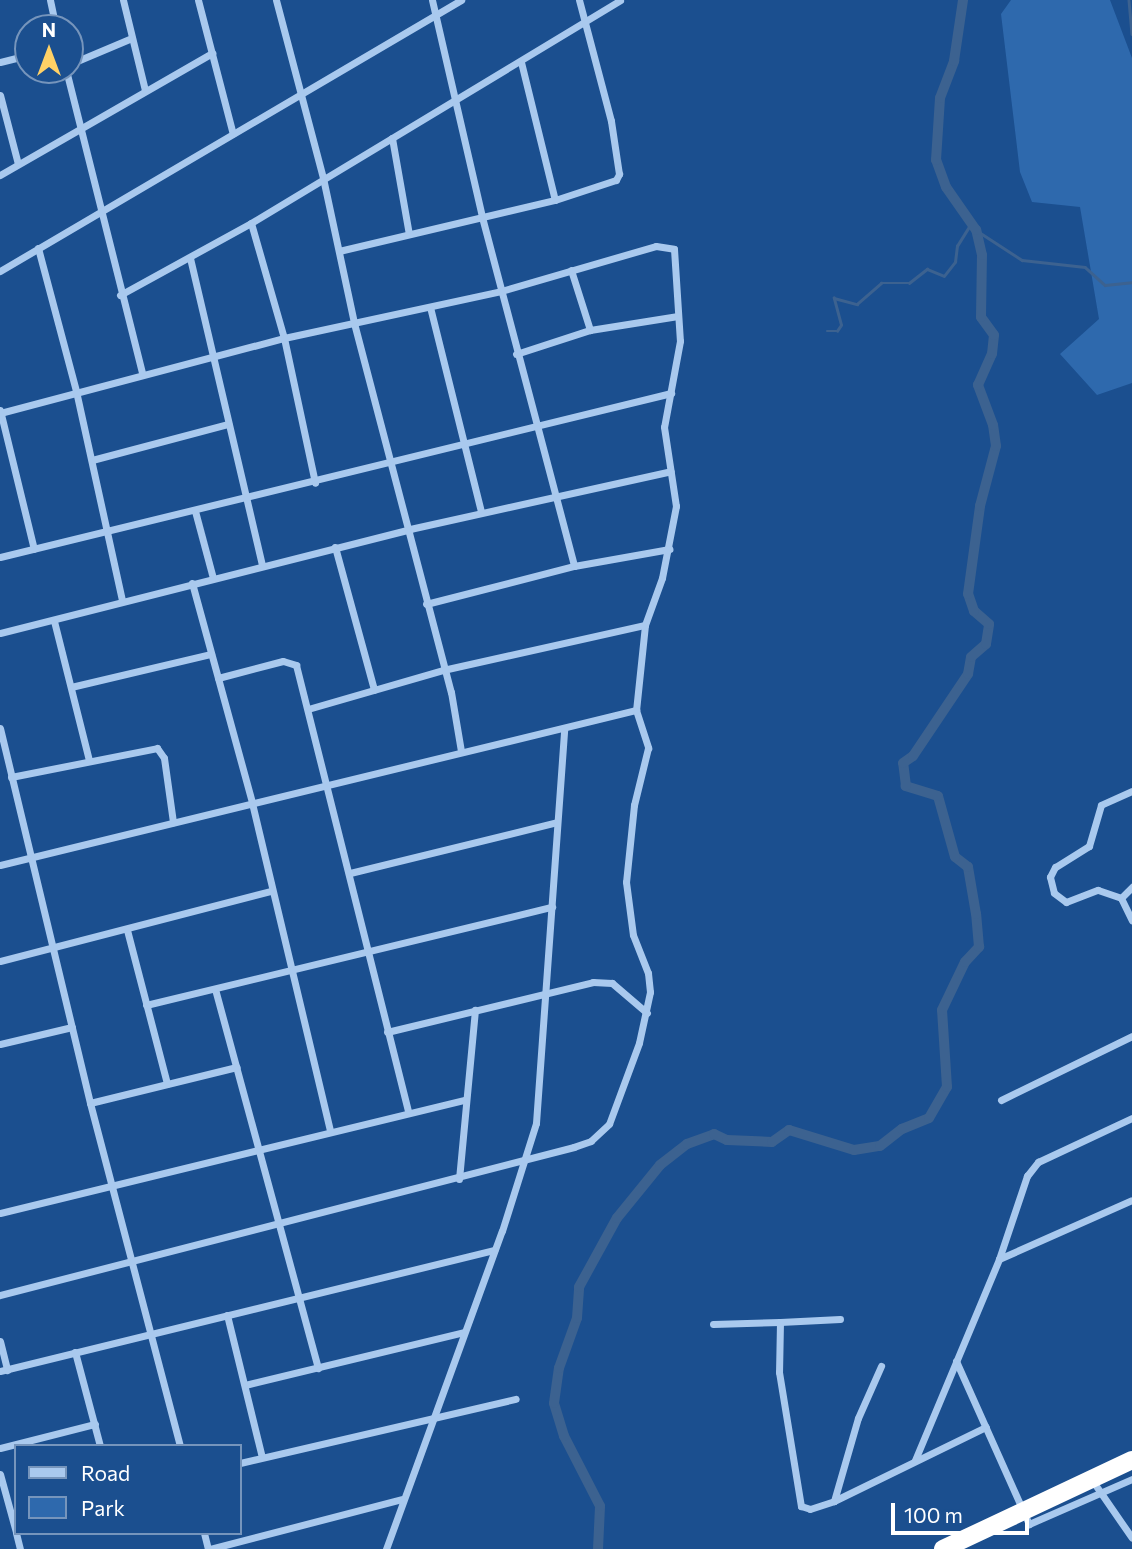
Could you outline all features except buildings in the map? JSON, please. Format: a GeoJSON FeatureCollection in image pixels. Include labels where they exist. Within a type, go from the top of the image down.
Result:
{"type":"FeatureCollection","features":[{"type":"Feature","properties":{"kind":"highway"},"geometry":{"type":"LineString","coordinates":[[943,1549],[1023,1512],[1096,1487],[1132,1460]]}},
{"type":"Feature","properties":{"kind":"street"},"geometry":{"type":"LineString","coordinates":[[123,0],[145,90]]}},
{"type":"Feature","properties":{"kind":"street"},"geometry":{"type":"LineString","coordinates":[[198,0],[233,134]]}},
{"type":"Feature","properties":{"kind":"street"},"geometry":{"type":"LineString","coordinates":[[432,0],[516,354],[573,566]]}},
{"type":"Feature","properties":{"kind":"street"},"geometry":{"type":"LineString","coordinates":[[0,271],[461,0]]}},
{"type":"Feature","properties":{"kind":"street"},"geometry":{"type":"LineString","coordinates":[[339,251],[555,200],[616,180],[619,174],[611,121],[579,0]]}},
{"type":"Feature","properties":{"kind":"street"},"geometry":{"type":"LineString","coordinates":[[120,295],[251,223],[620,0]]}},
{"type":"Feature","properties":{"kind":"street"},"geometry":{"type":"LineString","coordinates":[[279,1],[323,178],[354,323],[393,461],[461,751]]}},
{"type":"Feature","properties":{"kind":"street"},"geometry":{"type":"LineString","coordinates":[[84,58],[132,38]]}},
{"type":"Feature","properties":{"kind":"street"},"geometry":{"type":"LineString","coordinates":[[0,176],[80,127],[212,53]]}},
{"type":"Feature","properties":{"kind":"street"},"geometry":{"type":"LineString","coordinates":[[521,62],[555,200]]}},
{"type":"Feature","properties":{"kind":"street"},"geometry":{"type":"LineString","coordinates":[[69,84],[120,295],[142,373]]}},
{"type":"Feature","properties":{"kind":"street"},"geometry":{"type":"LineString","coordinates":[[0,95],[18,164]]}},
{"type":"Feature","properties":{"kind":"street"},"geometry":{"type":"LineString","coordinates":[[392,138],[409,234]]}},
{"type":"Feature","properties":{"kind":"street"},"geometry":{"type":"LineString","coordinates":[[251,223],[284,338],[315,482]]}},
{"type":"Feature","properties":{"kind":"street"},"geometry":{"type":"LineString","coordinates":[[0,1295],[459,1179],[528,1155],[591,1142],[609,1124],[647,1013],[648,973],[633,935],[626,882],[634,805],[648,748],[636,710],[645,625],[669,549],[676,506],[664,427],[679,358],[674,249],[656,246],[501,291],[284,338],[0,412],[34,549]]}},
{"type":"Feature","properties":{"kind":"street"},"geometry":{"type":"LineString","coordinates":[[38,248],[76,391],[122,601]]}},
{"type":"Feature","properties":{"kind":"street"},"geometry":{"type":"LineString","coordinates":[[190,258],[262,565]]}},
{"type":"Feature","properties":{"kind":"street"},"geometry":{"type":"LineString","coordinates":[[571,270],[590,330]]}},
{"type":"Feature","properties":{"kind":"street"},"geometry":{"type":"LineString","coordinates":[[430,307],[481,512]]}},
{"type":"Feature","properties":{"kind":"street"},"geometry":{"type":"LineString","coordinates":[[516,354],[590,330],[678,316]]}},
{"type":"Feature","properties":{"kind":"street"},"geometry":{"type":"LineString","coordinates":[[0,557],[315,482],[463,440],[671,393]]}},
{"type":"Feature","properties":{"kind":"street"},"geometry":{"type":"LineString","coordinates":[[92,460],[228,424]]}},
{"type":"Feature","properties":{"kind":"street"},"geometry":{"type":"LineString","coordinates":[[0,633],[335,547],[481,512],[555,500],[671,471]]}},
{"type":"Feature","properties":{"kind":"street"},"geometry":{"type":"LineString","coordinates":[[195,511],[213,578]]}},
{"type":"Feature","properties":{"kind":"street"},"geometry":{"type":"LineString","coordinates":[[335,547],[374,690]]}},
{"type":"Feature","properties":{"kind":"street"},"geometry":{"type":"LineString","coordinates":[[426,604],[573,566],[669,549]]}},
{"type":"Feature","properties":{"kind":"street"},"geometry":{"type":"LineString","coordinates":[[192,583],[252,803],[270,891],[330,1130]]}},
{"type":"Feature","properties":{"kind":"street"},"geometry":{"type":"LineString","coordinates":[[54,621],[89,760]]}},
{"type":"Feature","properties":{"kind":"street"},"geometry":{"type":"LineString","coordinates":[[308,709],[443,670],[645,625]]}},
{"type":"Feature","properties":{"kind":"street"},"geometry":{"type":"LineString","coordinates":[[71,687],[211,654]]}},
{"type":"Feature","properties":{"kind":"street"},"geometry":{"type":"LineString","coordinates":[[218,678],[291,662],[308,709],[408,1112]]}},
{"type":"Feature","properties":{"kind":"street"},"geometry":{"type":"LineString","coordinates":[[0,865],[636,710]]}},
{"type":"Feature","properties":{"kind":"street"},"geometry":{"type":"LineString","coordinates":[[0,728],[90,1103],[179,1444]]}},
{"type":"Feature","properties":{"kind":"street"},"geometry":{"type":"LineString","coordinates":[[386,1549],[431,1417],[528,1155],[541,1084],[564,728]]}},
{"type":"Feature","properties":{"kind":"street"},"geometry":{"type":"LineString","coordinates":[[11,776],[150,748],[160,751],[173,822]]}},
{"type":"Feature","properties":{"kind":"street"},"geometry":{"type":"LineString","coordinates":[[1132,791],[1101,805],[1089,846],[1055,867],[1050,877],[1061,901],[1103,889],[1121,898],[1132,921]]}},
{"type":"Feature","properties":{"kind":"street"},"geometry":{"type":"LineString","coordinates":[[350,873],[557,822]]}},
{"type":"Feature","properties":{"kind":"street"},"geometry":{"type":"LineString","coordinates":[[1121,898],[1132,887]]}},
{"type":"Feature","properties":{"kind":"street"},"geometry":{"type":"LineString","coordinates":[[0,961],[270,891]]}},
{"type":"Feature","properties":{"kind":"street"},"geometry":{"type":"LineString","coordinates":[[146,1005],[552,907]]}},
{"type":"Feature","properties":{"kind":"street"},"geometry":{"type":"LineString","coordinates":[[127,930],[167,1084]]}},
{"type":"Feature","properties":{"kind":"street"},"geometry":{"type":"LineString","coordinates":[[387,1032],[548,991],[603,981],[647,1013]]}},
{"type":"Feature","properties":{"kind":"street"},"geometry":{"type":"LineString","coordinates":[[215,989],[256,1150],[281,1225],[318,1368]]}},
{"type":"Feature","properties":{"kind":"street"},"geometry":{"type":"LineString","coordinates":[[459,1179],[464,1100],[475,1010]]}},
{"type":"Feature","properties":{"kind":"street"},"geometry":{"type":"LineString","coordinates":[[0,1044],[72,1027]]}},
{"type":"Feature","properties":{"kind":"street"},"geometry":{"type":"LineString","coordinates":[[1001,1100],[1132,1036]]}},
{"type":"Feature","properties":{"kind":"street"},"geometry":{"type":"LineString","coordinates":[[90,1103],[237,1067]]}},
{"type":"Feature","properties":{"kind":"street"},"geometry":{"type":"LineString","coordinates":[[0,1213],[330,1130],[464,1100]]}},
{"type":"Feature","properties":{"kind":"street"},"geometry":{"type":"LineString","coordinates":[[915,1460],[999,1259],[1032,1168],[1132,1118]]}},
{"type":"Feature","properties":{"kind":"street"},"geometry":{"type":"LineString","coordinates":[[999,1259],[1132,1200]]}},
{"type":"Feature","properties":{"kind":"street"},"geometry":{"type":"LineString","coordinates":[[0,1341],[4,1370],[300,1295],[494,1250]]}},
{"type":"Feature","properties":{"kind":"street"},"geometry":{"type":"LineString","coordinates":[[227,1315],[262,1457]]}},
{"type":"Feature","properties":{"kind":"street"},"geometry":{"type":"LineString","coordinates":[[712,1324],[840,1319]]}},
{"type":"Feature","properties":{"kind":"street"},"geometry":{"type":"LineString","coordinates":[[780,1322],[779,1372],[795,1456],[797,1501],[810,1509],[834,1501],[986,1427]]}},
{"type":"Feature","properties":{"kind":"street"},"geometry":{"type":"LineString","coordinates":[[245,1385],[464,1332]]}},
{"type":"Feature","properties":{"kind":"street"},"geometry":{"type":"LineString","coordinates":[[75,1352],[100,1444]]}},
{"type":"Feature","properties":{"kind":"street"},"geometry":{"type":"LineString","coordinates":[[956,1361],[1023,1512]]}},
{"type":"Feature","properties":{"kind":"street"},"geometry":{"type":"LineString","coordinates":[[834,1501],[858,1418],[881,1366]]}},
{"type":"Feature","properties":{"kind":"street"},"geometry":{"type":"LineString","coordinates":[[242,1462],[516,1399]]}},
{"type":"Feature","properties":{"kind":"street"},"geometry":{"type":"LineString","coordinates":[[16,1444],[95,1424]]}},
{"type":"Feature","properties":{"kind":"street"},"geometry":{"type":"LineString","coordinates":[[0,1474],[14,1521]]}},
{"type":"Feature","properties":{"kind":"street"},"geometry":{"type":"LineString","coordinates":[[1132,1479],[1096,1487],[1132,1538]]}},
{"type":"Feature","properties":{"kind":"street"},"geometry":{"type":"LineString","coordinates":[[209,1549],[402,1499]]}},
{"type":"Feature","properties":{"kind":"green space"},"geometry":{"type":"Polygon","coordinates":[[[1011,0],[1110,0],[1132,58],[1132,383],[1097,395],[1060,354],[1099,319],[1080,207],[1032,202],[1020,172],[1001,14],[1011,0]]]}},
{"type":"Feature","properties":{"kind":"waterway"},"geometry":{"type":"LineString","coordinates":[[598,1549],[600,1506],[564,1436],[554,1403],[559,1368],[577,1318],[579,1287],[617,1218],[660,1165],[687,1144],[714,1134],[727,1140],[772,1142],[789,1130],[854,1150],[880,1146],[902,1129],[929,1118],[947,1087],[942,1010],[965,962],[979,947],[976,914],[968,867],[955,857],[938,796],[906,786],[903,763],[913,756],[968,674],[971,657],[986,644],[989,624],[974,611],[968,594],[980,506],[996,446],[993,425],[978,385],[992,354],[994,335],[981,317],[982,255],[976,230],[946,187],[936,160],[940,98],[954,61],[963,0]]}},
{"type":"Feature","properties":{"kind":"waterway"},"geometry":{"type":"LineString","coordinates":[[1129,0],[1132,34]]}},
{"type":"Feature","properties":{"kind":"waterway"},"geometry":{"type":"LineString","coordinates":[[827,331],[837,331],[841,325],[834,298],[857,304],[881,283],[909,283],[927,269],[944,276],[955,262],[957,246],[971,224]]}},
{"type":"Feature","properties":{"kind":"waterway"},"geometry":{"type":"LineString","coordinates":[[976,230],[1022,260],[1085,267],[1105,285],[1132,282]]}}]}
